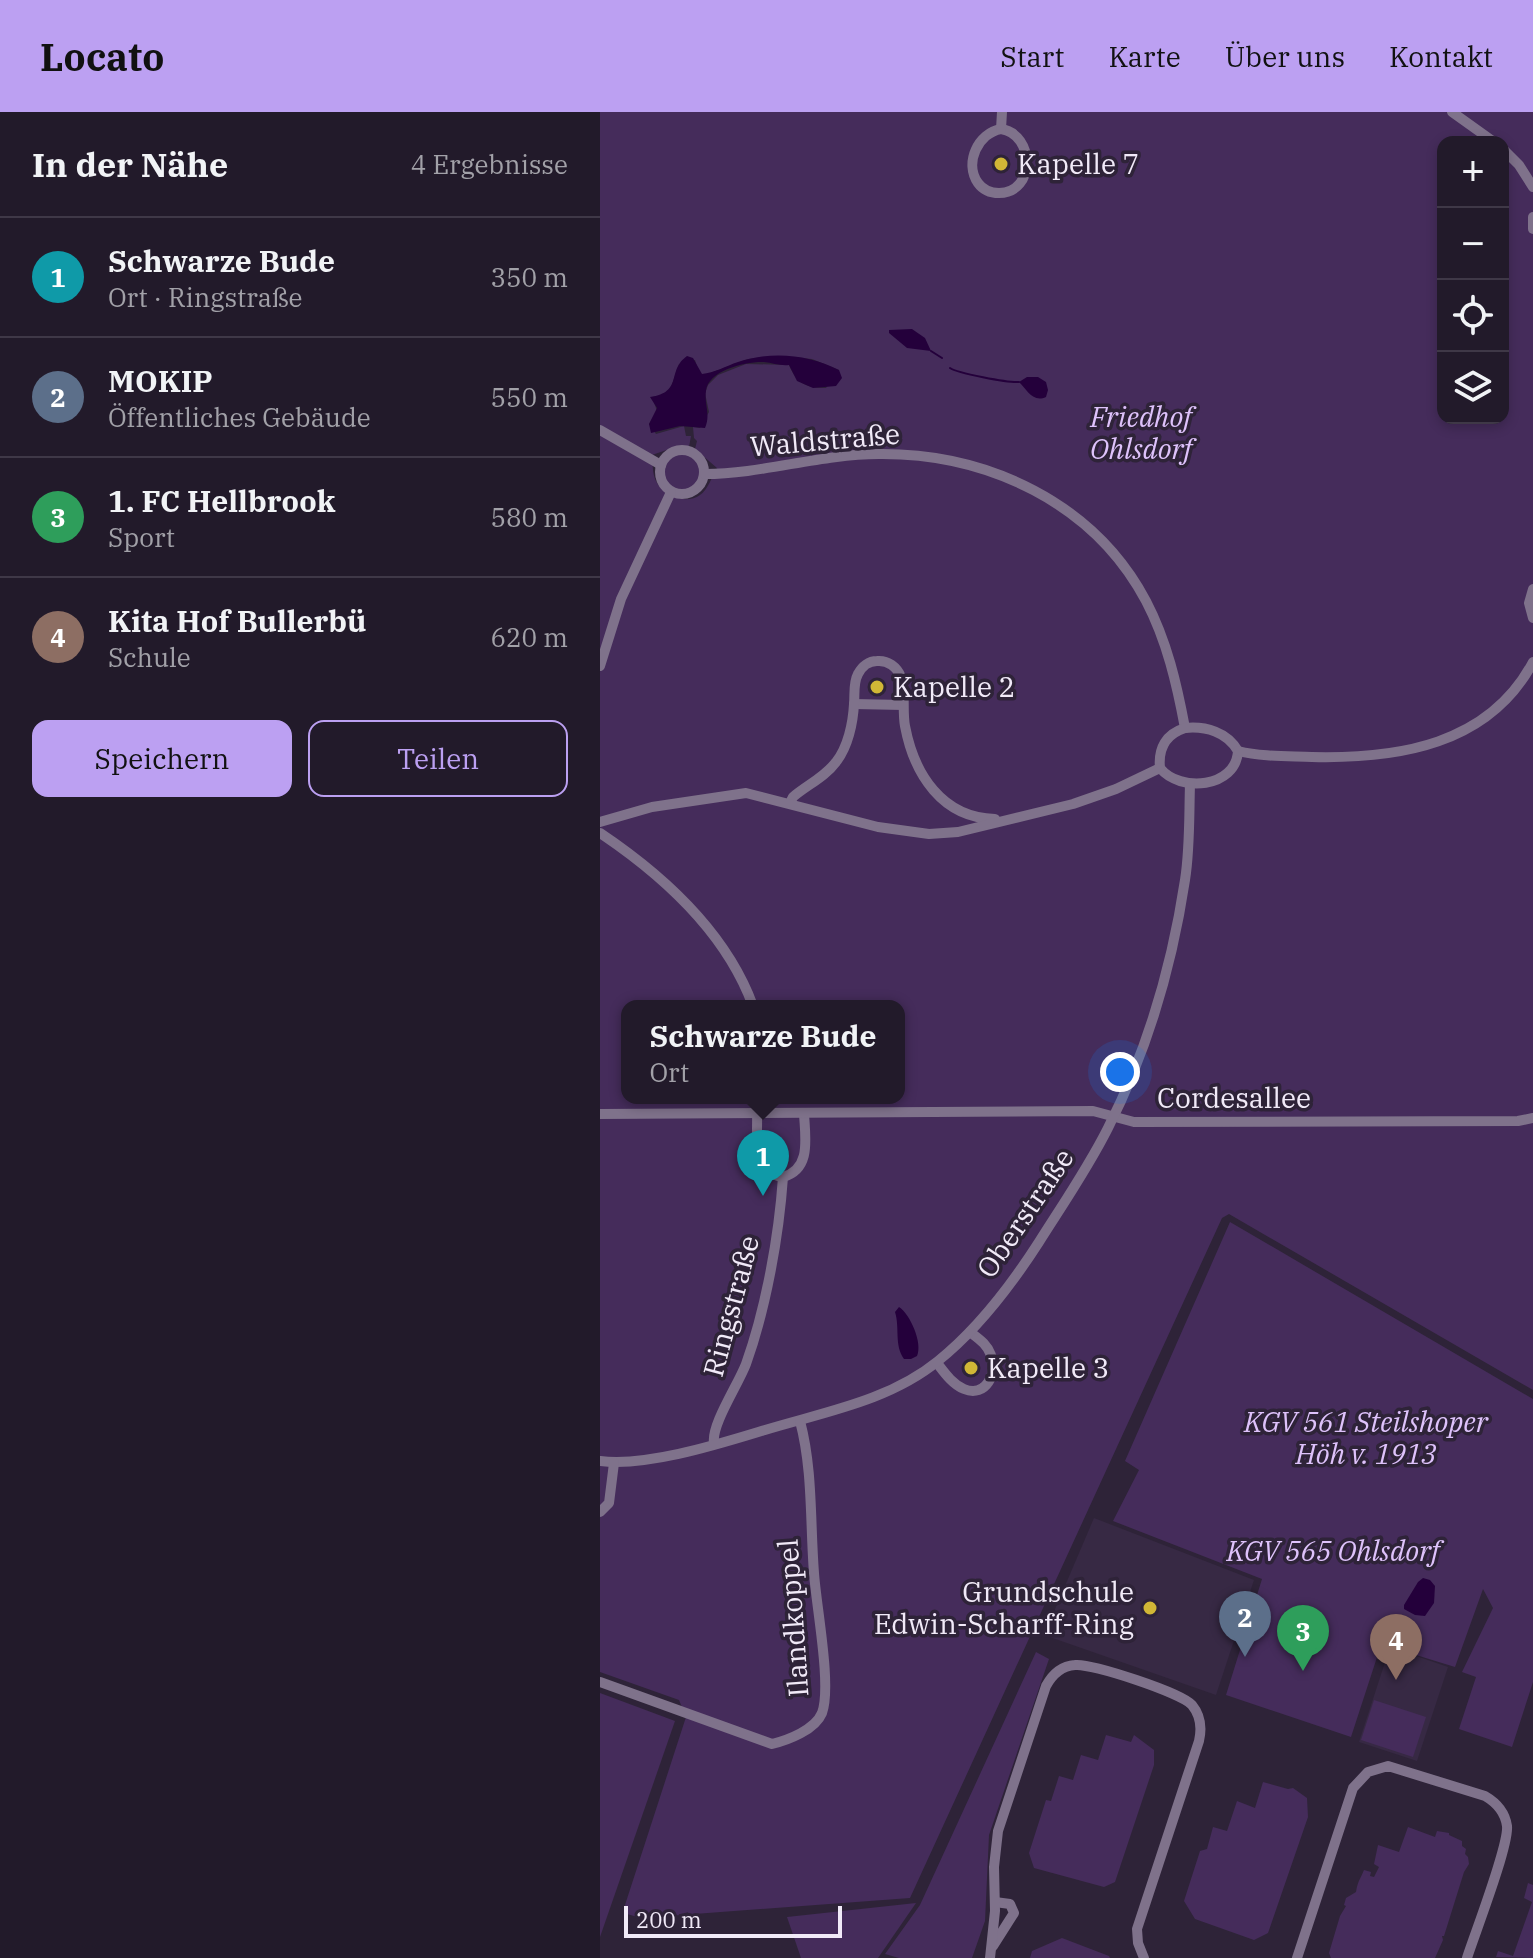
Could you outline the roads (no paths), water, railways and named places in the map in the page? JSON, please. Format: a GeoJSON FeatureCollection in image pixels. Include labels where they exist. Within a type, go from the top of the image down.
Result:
{"type":"FeatureCollection","features":[{"type":"Feature","properties":{"kind":"street"},"geometry":{"type":"LineString","coordinates":[[1001,129],[1002,112]]}},
{"type":"Feature","properties":{"kind":"street"},"geometry":{"type":"LineString","coordinates":[[1452,112],[1486,136]]}},
{"type":"Feature","properties":{"kind":"street"},"geometry":{"type":"LineString","coordinates":[[1001,129],[1017,135],[1024,147],[1027,164],[1019,185],[1009,192],[997,193],[980,186],[973,164],[980,141],[988,133],[1001,129]]}},
{"type":"Feature","properties":{"kind":"street"},"geometry":{"type":"LineString","coordinates":[[1509,155],[1533,187]]}},
{"type":"Feature","properties":{"kind":"street"},"geometry":{"type":"LineString","coordinates":[[1533,217],[1533,229]]}},
{"type":"Feature","properties":{"kind":"street"},"geometry":{"type":"LineString","coordinates":[[600,430],[661,465]]}},
{"type":"Feature","properties":{"kind":"street"},"geometry":{"type":"LineString","coordinates":[[600,666],[621,599],[671,492],[661,479],[661,465],[669,454],[689,451],[699,458],[705,474]]}},
{"type":"Feature","properties":{"kind":"street","name":"Waldstraße"},"geometry":{"type":"LineString","coordinates":[[671,492],[682,495],[692,492],[701,484],[705,474],[813,459],[880,454],[957,462],[1026,485],[1084,522],[1126,569],[1146,601],[1168,654],[1185,728]]}},
{"type":"Feature","properties":{"kind":"street"},"geometry":{"type":"LineString","coordinates":[[1533,589],[1529,603],[1533,618]]}},
{"type":"Feature","properties":{"kind":"street"},"geometry":{"type":"LineString","coordinates":[[790,803],[793,797],[837,762],[846,745],[857,675],[867,664],[879,660],[890,663],[899,672],[911,750],[940,800],[959,811],[1005,821]]}},
{"type":"Feature","properties":{"kind":"street"},"geometry":{"type":"LineString","coordinates":[[1238,751],[1341,757],[1395,752],[1437,743],[1474,725],[1502,704],[1524,679],[1533,662]]}},
{"type":"Feature","properties":{"kind":"street"},"geometry":{"type":"LineString","coordinates":[[854,704],[903,705]]}},
{"type":"Feature","properties":{"kind":"street"},"geometry":{"type":"LineString","coordinates":[[1185,728],[1217,732],[1231,741],[1238,751],[1236,764],[1220,778],[1190,784],[1174,779],[1160,768],[1159,752],[1166,741],[1185,728]]}},
{"type":"Feature","properties":{"kind":"street"},"geometry":{"type":"LineString","coordinates":[[600,822],[652,807],[746,793],[878,827],[916,833],[958,832],[1023,818],[1096,796],[1160,768]]}},
{"type":"Feature","properties":{"kind":"street"},"geometry":{"type":"LineString","coordinates":[[1114,1116],[1150,1030],[1176,927],[1187,862],[1190,784]]}},
{"type":"Feature","properties":{"kind":"street"},"geometry":{"type":"LineString","coordinates":[[600,833],[633,855],[669,886],[705,925],[738,971],[750,1000]]}},
{"type":"Feature","properties":{"kind":"street"},"geometry":{"type":"LineString","coordinates":[[779,1104],[780,1113]]}},
{"type":"Feature","properties":{"kind":"street","name":"Cordesallee"},"geometry":{"type":"LineString","coordinates":[[600,1114],[1093,1111],[1134,1122],[1518,1121],[1533,1118]]}},
{"type":"Feature","properties":{"kind":"street"},"geometry":{"type":"LineString","coordinates":[[757,1113],[760,1163],[774,1175],[783,1177]]}},
{"type":"Feature","properties":{"kind":"street","name":"Ringstraße"},"geometry":{"type":"LineString","coordinates":[[714,1443],[714,1427],[734,1393],[746,1363],[765,1295],[783,1177],[803,1162],[804,1113]]}},
{"type":"Feature","properties":{"kind":"street","name":"Oberstraße"},"geometry":{"type":"LineString","coordinates":[[600,1461],[614,1463],[652,1459],[800,1421],[886,1393],[937,1363],[970,1332],[1025,1265],[1068,1200],[1114,1116]]}},
{"type":"Feature","properties":{"kind":"street"},"geometry":{"type":"LineString","coordinates":[[937,1363],[961,1388],[971,1391],[988,1383],[993,1375],[992,1355],[986,1345],[970,1332]]}},
{"type":"Feature","properties":{"kind":"street","name":"Ilandkoppel"},"geometry":{"type":"LineString","coordinates":[[600,1682],[772,1744],[788,1741],[818,1720],[822,1712],[825,1680],[806,1453],[800,1421]]}},
{"type":"Feature","properties":{"kind":"street"},"geometry":{"type":"LineString","coordinates":[[600,1512],[609,1503],[614,1463]]}},
{"type":"Feature","properties":{"kind":"street"},"geometry":{"type":"LineString","coordinates":[[991,1953],[995,1858],[1001,1821],[1044,1690],[1052,1676],[1068,1666],[1083,1664],[1175,1694],[1194,1707],[1199,1718],[1201,1733],[1138,1924],[1137,1939],[1144,1958]]}},
{"type":"Feature","properties":{"kind":"street"},"geometry":{"type":"LineString","coordinates":[[1297,1958],[1353,1788],[1364,1774],[1385,1766],[1485,1796],[1504,1815],[1506,1838],[1467,1958]]}},
{"type":"Feature","properties":{"kind":"street"},"geometry":{"type":"LineString","coordinates":[[991,1953],[1014,1913],[1010,1904],[995,1902]]}},
{"type":"Feature","properties":{"kind":"waterway"},"geometry":{"type":"LineString","coordinates":[[931,351],[942,358]]}},
{"type":"Feature","properties":{"kind":"waterway"},"geometry":{"type":"LineString","coordinates":[[950,368],[1019,382]]}},
{"type":"Feature","properties":{"kind":"place","name":"Kapelle 7"},"geometry":{"type":"Point","coordinates":[1001,164]}},
{"type":"Feature","properties":{"kind":"place","name":"Kapelle 2"},"geometry":{"type":"Point","coordinates":[877,687]}},
{"type":"Feature","properties":{"kind":"place","name":"Schwarze Bude"},"geometry":{"type":"Point","coordinates":[763,1196]}},
{"type":"Feature","properties":{"kind":"place","name":"Kapelle 3"},"geometry":{"type":"Point","coordinates":[971,1368]}},
{"type":"Feature","properties":{"kind":"place","name":"Grundschule Edwin-Scharff-Ring"},"geometry":{"type":"Point","coordinates":[1150,1608]}},
{"type":"Feature","properties":{"kind":"place","name":"MOKIP"},"geometry":{"type":"Point","coordinates":[1245,1657]}},
{"type":"Feature","properties":{"kind":"place","name":"1. FC Hellbrook"},"geometry":{"type":"Point","coordinates":[1303,1671]}},
{"type":"Feature","properties":{"kind":"place","name":"Kita Hof Bullerbü"},"geometry":{"type":"Point","coordinates":[1396,1680]}},
{"type":"Feature","properties":{"kind":"park label","name":"Friedhof Ohlsdorf"},"geometry":{"type":"Point","coordinates":[1141,433]}},
{"type":"Feature","properties":{"kind":"park label","name":"KGV 561 Steilshoper Höh v. 1913"},"geometry":{"type":"Point","coordinates":[1366,1438]}},
{"type":"Feature","properties":{"kind":"park label","name":"KGV 565 Ohlsdorf"},"geometry":{"type":"Point","coordinates":[1333,1551]}}]}
